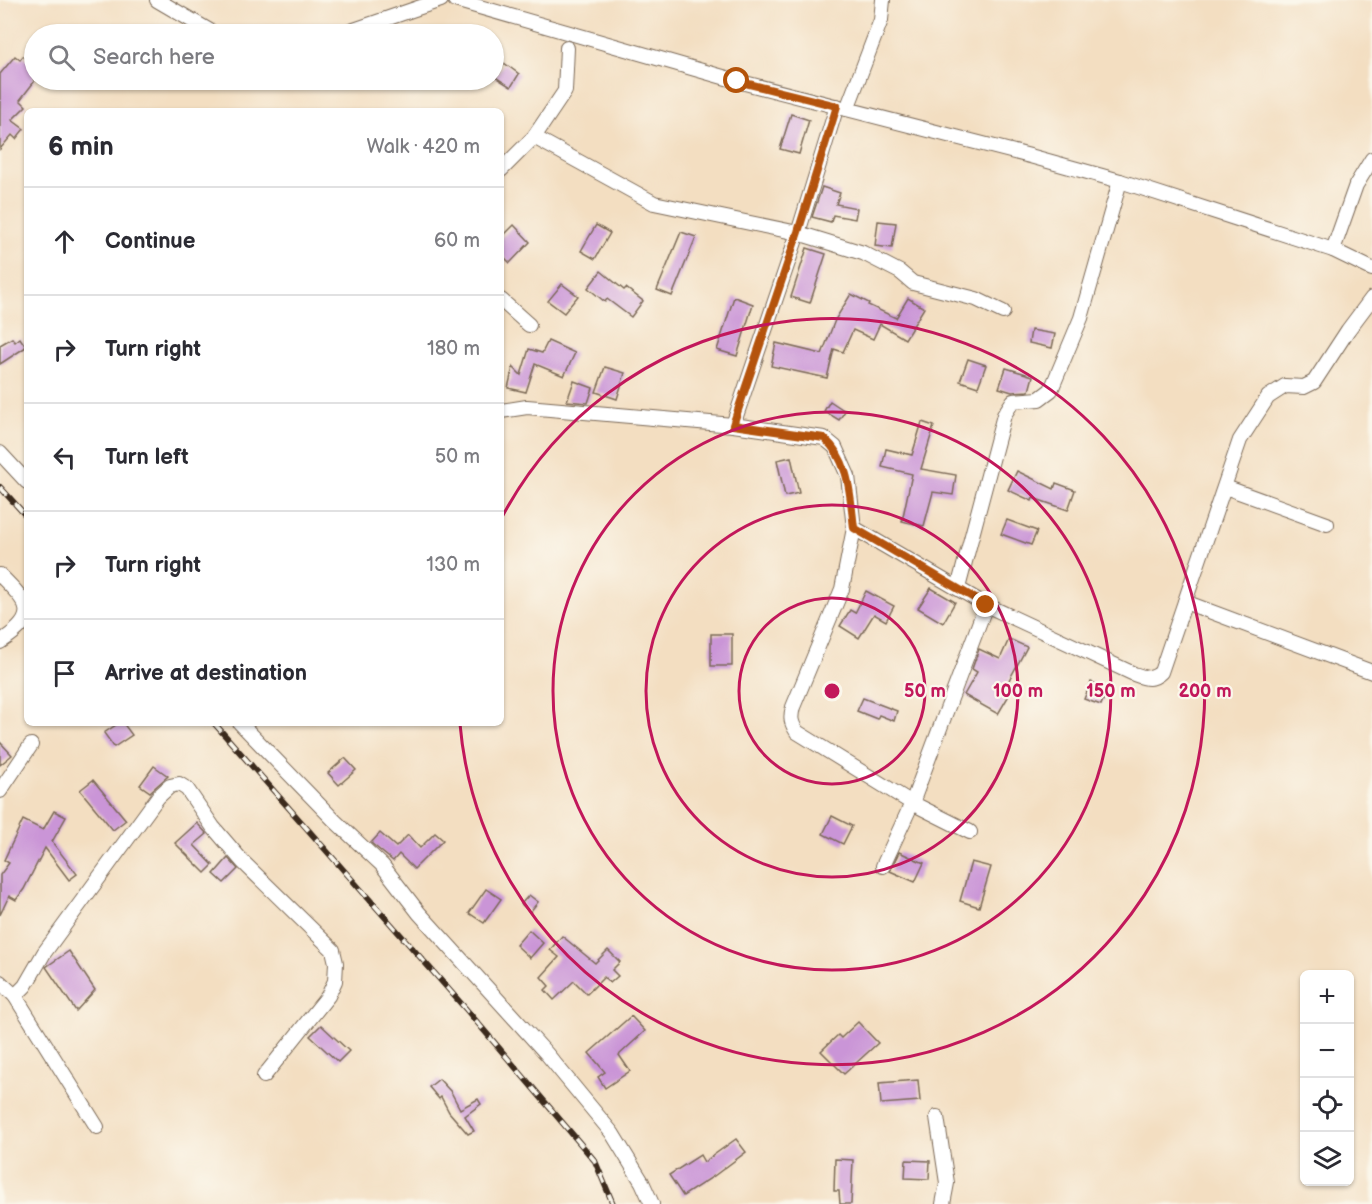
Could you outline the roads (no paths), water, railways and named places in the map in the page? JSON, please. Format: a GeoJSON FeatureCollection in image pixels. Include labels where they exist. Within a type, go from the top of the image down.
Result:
{"type":"FeatureCollection","features":[{"type":"Feature","properties":{"kind":"street"},"geometry":{"type":"LineString","coordinates":[[157,0],[198,24]]}},
{"type":"Feature","properties":{"kind":"street"},"geometry":{"type":"LineString","coordinates":[[371,24],[441,0]]}},
{"type":"Feature","properties":{"kind":"street"},"geometry":{"type":"LineString","coordinates":[[455,0],[737,81],[1120,181],[1333,250],[1372,269]]}},
{"type":"Feature","properties":{"kind":"street"},"geometry":{"type":"LineString","coordinates":[[733,425],[842,108],[881,20],[883,0]]}},
{"type":"Feature","properties":{"kind":"street"},"geometry":{"type":"LineString","coordinates":[[504,168],[534,137],[565,92],[567,48]]}},
{"type":"Feature","properties":{"kind":"street"},"geometry":{"type":"LineString","coordinates":[[534,137],[654,203],[798,232],[863,253],[900,272],[913,283],[976,299],[1003,312]]}},
{"type":"Feature","properties":{"kind":"street"},"geometry":{"type":"LineString","coordinates":[[1333,250],[1356,184],[1372,159]]}},
{"type":"Feature","properties":{"kind":"street"},"geometry":{"type":"LineString","coordinates":[[958,588],[1004,415],[1013,401],[1039,399],[1051,390],[1081,318],[1120,181]]}},
{"type":"Feature","properties":{"kind":"street"},"geometry":{"type":"LineString","coordinates":[[854,528],[986,605],[1147,678],[1155,677],[1161,672],[1240,440],[1268,397],[1285,386],[1304,387],[1314,382],[1372,298]]}},
{"type":"Feature","properties":{"kind":"street"},"geometry":{"type":"LineString","coordinates":[[504,303],[529,326]]}},
{"type":"Feature","properties":{"kind":"street"},"geometry":{"type":"LineString","coordinates":[[504,411],[527,407],[733,425],[824,438],[835,447],[848,476],[854,528],[842,589],[790,716],[791,723],[797,732],[912,803],[970,832]]}},
{"type":"Feature","properties":{"kind":"street"},"geometry":{"type":"LineString","coordinates":[[0,453],[24,479]]}},
{"type":"Feature","properties":{"kind":"street"},"geometry":{"type":"LineString","coordinates":[[1225,487],[1327,524]]}},
{"type":"Feature","properties":{"kind":"street"},"geometry":{"type":"LineString","coordinates":[[0,575],[20,595],[24,602]]}},
{"type":"Feature","properties":{"kind":"street"},"geometry":{"type":"LineString","coordinates":[[1185,602],[1372,672]]}},
{"type":"Feature","properties":{"kind":"street"},"geometry":{"type":"LineString","coordinates":[[883,866],[912,803],[986,605]]}},
{"type":"Feature","properties":{"kind":"street"},"geometry":{"type":"LineString","coordinates":[[0,642],[19,630],[24,622]]}},
{"type":"Feature","properties":{"kind":"street"},"geometry":{"type":"LineString","coordinates":[[243,726],[335,822],[381,865],[419,913],[546,1053],[612,1133],[642,1182],[652,1204]]}},
{"type":"Feature","properties":{"kind":"street"},"geometry":{"type":"LineString","coordinates":[[0,791],[31,746]]}},
{"type":"Feature","properties":{"kind":"street"},"geometry":{"type":"LineString","coordinates":[[15,996],[25,986],[44,953],[158,796],[170,786],[179,784],[187,789],[213,827],[243,862],[333,950],[336,963],[335,981],[328,996],[264,1076]]}},
{"type":"Feature","properties":{"kind":"street"},"geometry":{"type":"LineString","coordinates":[[0,982],[15,996],[97,1126]]}},
{"type":"Feature","properties":{"kind":"street"},"geometry":{"type":"LineString","coordinates":[[937,1117],[947,1183],[943,1204]]}},
{"type":"Feature","properties":{"kind":"railway"},"geometry":{"type":"LineString","coordinates":[[0,487],[24,514]]}},
{"type":"Feature","properties":{"kind":"railway"},"geometry":{"type":"LineString","coordinates":[[217,726],[465,1008],[595,1161],[613,1204]]}}]}
